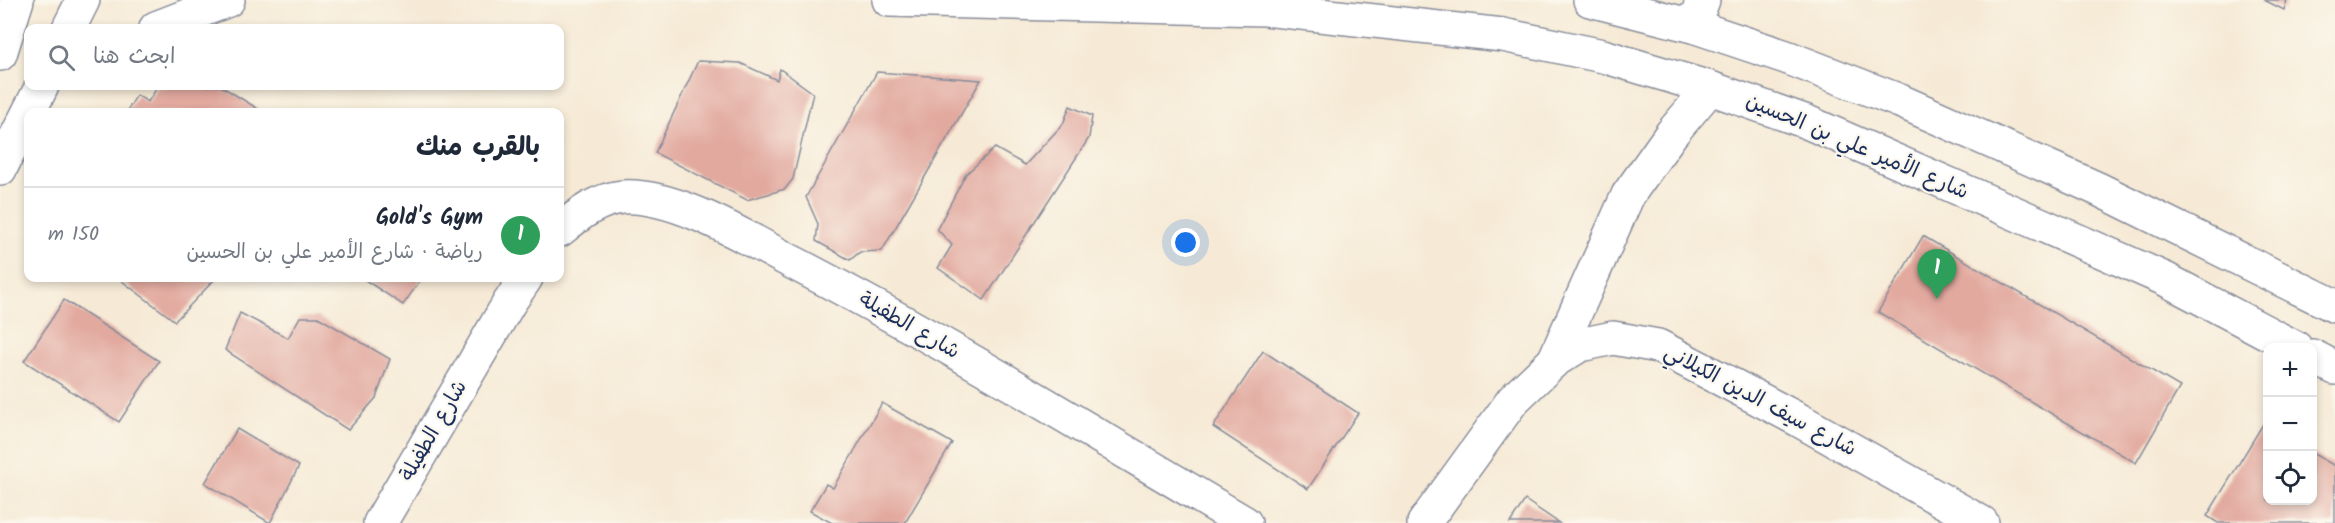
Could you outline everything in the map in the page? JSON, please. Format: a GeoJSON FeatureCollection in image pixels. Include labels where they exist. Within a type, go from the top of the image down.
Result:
{"type":"FeatureCollection","features":[{"type":"Feature","properties":{"kind":"main road"},"geometry":{"type":"LineString","coordinates":[[0,54],[17,0]]}},
{"type":"Feature","properties":{"kind":"main road"},"geometry":{"type":"LineString","coordinates":[[71,24],[83,0]]}},
{"type":"Feature","properties":{"kind":"main road"},"geometry":{"type":"LineString","coordinates":[[166,24],[228,0]]}},
{"type":"Feature","properties":{"kind":"main road","name":"شارع الأمير علي بن الحسين"},"geometry":{"type":"LineString","coordinates":[[889,0],[1277,10],[1503,35],[1603,56],[1710,88],[1807,122],[2166,279],[2287,343]]}},
{"type":"Feature","properties":{"kind":"main road"},"geometry":{"type":"LineString","coordinates":[[1590,0],[1698,13],[1786,57],[1900,101],[2098,189],[2335,306]]}},
{"type":"Feature","properties":{"kind":"main road"},"geometry":{"type":"LineString","coordinates":[[1554,361],[1628,195],[1672,133],[1710,88]]}},
{"type":"Feature","properties":{"kind":"main road"},"geometry":{"type":"LineString","coordinates":[[0,169],[24,122]]}},
{"type":"Feature","properties":{"kind":"main road","name":"شارع الطفيلة"},"geometry":{"type":"LineString","coordinates":[[564,227],[589,207],[622,197],[663,202],[711,219],[867,301],[1245,523]]}},
{"type":"Feature","properties":{"kind":"main road","name":"شارع الطفيلة"},"geometry":{"type":"LineString","coordinates":[[380,523],[508,303],[523,282]]}},
{"type":"Feature","properties":{"kind":"main road","name":"شارع سيف الدين الكيلاني"},"geometry":{"type":"LineString","coordinates":[[1424,523],[1513,400],[1554,361],[1580,345],[1612,338],[1658,346],[1799,420],[1982,523]]}},
{"type":"Feature","properties":{"kind":"main road"},"geometry":{"type":"LineString","coordinates":[[2317,358],[2335,368]]}},
{"type":"Feature","properties":{"kind":"building"},"geometry":{"type":"Polygon","coordinates":[[[2264,0],[2287,0],[2284,10],[2264,0]]]}},
{"type":"Feature","properties":{"kind":"building"},"geometry":{"type":"Polygon","coordinates":[[[698,61],[740,63],[777,80],[780,69],[813,93],[793,179],[785,189],[747,200],[655,153],[698,61]]]}},
{"type":"Feature","properties":{"kind":"building"},"geometry":{"type":"Polygon","coordinates":[[[877,72],[981,80],[882,251],[860,252],[850,260],[816,241],[818,224],[806,197],[877,72]]]}},
{"type":"Feature","properties":{"kind":"building"},"geometry":{"type":"Polygon","coordinates":[[[156,90],[227,90],[257,108],[129,108],[137,95],[148,102],[156,90]]]}},
{"type":"Feature","properties":{"kind":"building"},"geometry":{"type":"Polygon","coordinates":[[[1070,106],[1092,116],[1089,138],[984,300],[938,268],[952,245],[937,229],[966,174],[995,148],[1025,165],[1063,124],[1070,106]]]}},
{"type":"Feature","properties":{"kind":"building"},"geometry":{"type":"Polygon","coordinates":[[[1923,236],[2180,387],[2136,463],[1878,312],[1923,236]]]}},
{"type":"Feature","properties":{"kind":"building"},"geometry":{"type":"Polygon","coordinates":[[[123,282],[212,282],[175,321],[123,282]]]}},
{"type":"Feature","properties":{"kind":"building"},"geometry":{"type":"Polygon","coordinates":[[[368,282],[419,282],[403,305],[368,282]]]}},
{"type":"Feature","properties":{"kind":"building"},"geometry":{"type":"Polygon","coordinates":[[[64,300],[159,361],[119,422],[24,361],[64,300]]]}},
{"type":"Feature","properties":{"kind":"building"},"geometry":{"type":"Polygon","coordinates":[[[240,313],[288,338],[300,317],[318,317],[390,359],[376,398],[348,430],[225,350],[240,313]]]}},
{"type":"Feature","properties":{"kind":"building"},"geometry":{"type":"Polygon","coordinates":[[[1263,351],[1358,413],[1308,489],[1213,427],[1263,351]]]}},
{"type":"Feature","properties":{"kind":"building"},"geometry":{"type":"Polygon","coordinates":[[[882,403],[952,443],[905,523],[832,523],[810,511],[826,484],[833,488],[882,403]]]}},
{"type":"Feature","properties":{"kind":"building"},"geometry":{"type":"Polygon","coordinates":[[[2263,424],[2263,505],[2317,505],[2317,456],[2335,466],[2335,523],[2218,523],[2207,516],[2263,424]]]}},
{"type":"Feature","properties":{"kind":"building"},"geometry":{"type":"Polygon","coordinates":[[[237,429],[299,466],[270,523],[205,483],[237,429]]]}},
{"type":"Feature","properties":{"kind":"building"},"geometry":{"type":"Polygon","coordinates":[[[1525,500],[1559,523],[1510,523],[1525,500]]]}},
{"type":"Feature","properties":{"kind":"place","name":"Gold's Gym"},"geometry":{"type":"Point","coordinates":[1937,299]}}]}
